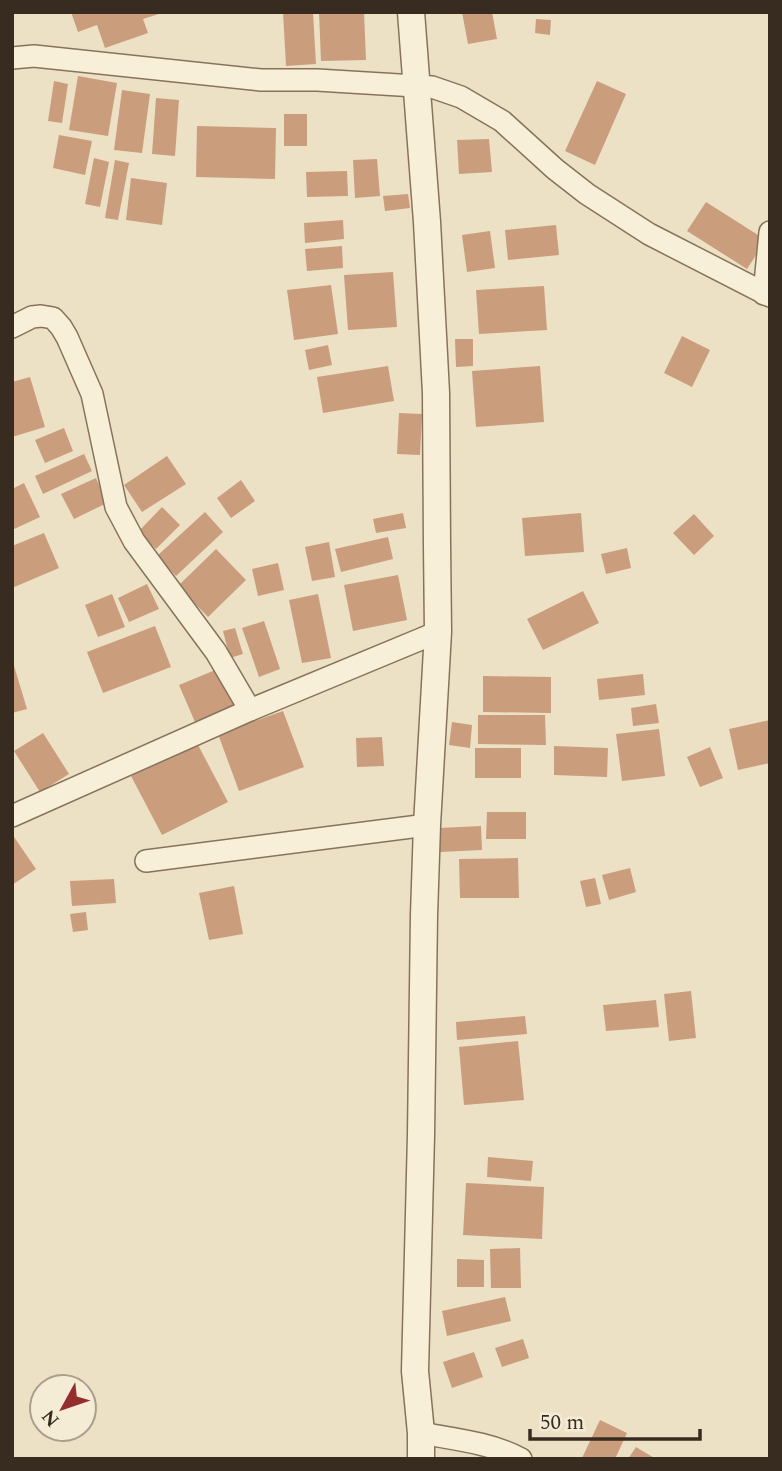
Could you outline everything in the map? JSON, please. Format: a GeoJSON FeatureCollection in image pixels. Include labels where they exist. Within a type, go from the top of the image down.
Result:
{"type":"FeatureCollection","features":[{"type":"Feature","properties":{"kind":"street"},"geometry":{"type":"LineString","coordinates":[[411,12],[427,222],[436,393],[438,632],[427,825],[415,1371],[421,1459]]}},
{"type":"Feature","properties":{"kind":"street"},"geometry":{"type":"LineString","coordinates":[[12,58],[34,56],[261,79],[432,87],[461,97],[502,121],[587,194],[649,234],[767,295],[770,232]]}},
{"type":"Feature","properties":{"kind":"street"},"geometry":{"type":"LineString","coordinates":[[12,327],[32,317],[41,316],[53,318],[61,327],[92,394],[116,507],[134,541],[216,652],[250,710]]}},
{"type":"Feature","properties":{"kind":"street"},"geometry":{"type":"LineString","coordinates":[[12,816],[250,710],[438,632]]}},
{"type":"Feature","properties":{"kind":"street"},"geometry":{"type":"LineString","coordinates":[[146,861],[427,825]]}},
{"type":"Feature","properties":{"kind":"street"},"geometry":{"type":"LineString","coordinates":[[421,1433],[469,1441],[513,1454],[521,1459]]}},
{"type":"Feature","properties":{"kind":"building"},"geometry":{"type":"Polygon","coordinates":[[[71,12],[162,13],[143,19],[148,33],[105,48],[97,25],[78,32],[71,12]]]}},
{"type":"Feature","properties":{"kind":"building"},"geometry":{"type":"Polygon","coordinates":[[[283,12],[313,12],[316,64],[286,66],[283,12]]]}},
{"type":"Feature","properties":{"kind":"building"},"geometry":{"type":"Polygon","coordinates":[[[319,12],[364,12],[366,60],[321,61],[319,12]]]}},
{"type":"Feature","properties":{"kind":"building"},"geometry":{"type":"Polygon","coordinates":[[[462,12],[492,12],[497,39],[468,44],[462,12]]]}},
{"type":"Feature","properties":{"kind":"building"},"geometry":{"type":"Polygon","coordinates":[[[536,19],[551,20],[550,35],[535,33],[536,19]]]}},
{"type":"Feature","properties":{"kind":"building"},"geometry":{"type":"Polygon","coordinates":[[[78,76],[117,83],[108,136],[69,130],[78,76]]]}},
{"type":"Feature","properties":{"kind":"building"},"geometry":{"type":"Polygon","coordinates":[[[54,81],[68,84],[62,123],[48,121],[54,81]]]}},
{"type":"Feature","properties":{"kind":"building"},"geometry":{"type":"Polygon","coordinates":[[[597,81],[626,94],[595,165],[565,151],[597,81]]]}},
{"type":"Feature","properties":{"kind":"building"},"geometry":{"type":"Polygon","coordinates":[[[122,90],[150,94],[142,153],[114,150],[122,90]]]}},
{"type":"Feature","properties":{"kind":"building"},"geometry":{"type":"Polygon","coordinates":[[[156,98],[179,100],[175,156],[152,154],[156,98]]]}},
{"type":"Feature","properties":{"kind":"building"},"geometry":{"type":"Polygon","coordinates":[[[284,114],[307,114],[307,146],[284,146],[284,114]]]}},
{"type":"Feature","properties":{"kind":"building"},"geometry":{"type":"Polygon","coordinates":[[[197,126],[276,128],[275,179],[196,177],[197,126]]]}},
{"type":"Feature","properties":{"kind":"building"},"geometry":{"type":"Polygon","coordinates":[[[59,135],[92,141],[85,175],[53,168],[59,135]]]}},
{"type":"Feature","properties":{"kind":"building"},"geometry":{"type":"Polygon","coordinates":[[[489,139],[492,172],[459,174],[457,140],[489,139]]]}},
{"type":"Feature","properties":{"kind":"building"},"geometry":{"type":"Polygon","coordinates":[[[94,158],[109,162],[100,207],[85,204],[94,158]]]}},
{"type":"Feature","properties":{"kind":"building"},"geometry":{"type":"Polygon","coordinates":[[[377,159],[380,196],[355,198],[353,160],[377,159]]]}},
{"type":"Feature","properties":{"kind":"building"},"geometry":{"type":"Polygon","coordinates":[[[115,160],[129,163],[118,220],[105,218],[115,160]]]}},
{"type":"Feature","properties":{"kind":"building"},"geometry":{"type":"Polygon","coordinates":[[[347,171],[348,196],[307,197],[306,172],[347,171]]]}},
{"type":"Feature","properties":{"kind":"building"},"geometry":{"type":"Polygon","coordinates":[[[131,178],[167,183],[162,225],[126,220],[131,178]]]}},
{"type":"Feature","properties":{"kind":"building"},"geometry":{"type":"Polygon","coordinates":[[[408,194],[410,208],[385,211],[383,196],[408,194]]]}},
{"type":"Feature","properties":{"kind":"building"},"geometry":{"type":"Polygon","coordinates":[[[706,202],[766,240],[747,269],[687,231],[706,202]]]}},
{"type":"Feature","properties":{"kind":"building"},"geometry":{"type":"Polygon","coordinates":[[[343,220],[344,239],[305,243],[304,223],[343,220]]]}},
{"type":"Feature","properties":{"kind":"building"},"geometry":{"type":"Polygon","coordinates":[[[556,225],[559,255],[508,260],[505,230],[556,225]]]}},
{"type":"Feature","properties":{"kind":"building"},"geometry":{"type":"Polygon","coordinates":[[[490,231],[495,268],[467,272],[462,235],[490,231]]]}},
{"type":"Feature","properties":{"kind":"building"},"geometry":{"type":"Polygon","coordinates":[[[342,246],[343,268],[307,271],[305,249],[342,246]]]}},
{"type":"Feature","properties":{"kind":"building"},"geometry":{"type":"Polygon","coordinates":[[[393,272],[397,327],[348,330],[344,275],[393,272]]]}},
{"type":"Feature","properties":{"kind":"building"},"geometry":{"type":"Polygon","coordinates":[[[331,285],[338,334],[294,340],[287,290],[331,285]]]}},
{"type":"Feature","properties":{"kind":"building"},"geometry":{"type":"Polygon","coordinates":[[[544,286],[547,330],[479,334],[476,290],[544,286]]]}},
{"type":"Feature","properties":{"kind":"building"},"geometry":{"type":"Polygon","coordinates":[[[682,336],[710,350],[692,387],[664,373],[682,336]]]}},
{"type":"Feature","properties":{"kind":"building"},"geometry":{"type":"Polygon","coordinates":[[[455,339],[473,339],[473,366],[456,367],[455,339]]]}},
{"type":"Feature","properties":{"kind":"building"},"geometry":{"type":"Polygon","coordinates":[[[328,345],[332,365],[309,370],[305,350],[328,345]]]}},
{"type":"Feature","properties":{"kind":"building"},"geometry":{"type":"Polygon","coordinates":[[[388,366],[394,401],[323,413],[317,377],[388,366]]]}},
{"type":"Feature","properties":{"kind":"building"},"geometry":{"type":"Polygon","coordinates":[[[540,366],[544,422],[476,427],[472,371],[540,366]]]}},
{"type":"Feature","properties":{"kind":"building"},"geometry":{"type":"Polygon","coordinates":[[[30,377],[45,427],[12,437],[12,382],[30,377]]]}},
{"type":"Feature","properties":{"kind":"building"},"geometry":{"type":"Polygon","coordinates":[[[399,413],[422,414],[420,455],[397,454],[399,413]]]}},
{"type":"Feature","properties":{"kind":"building"},"geometry":{"type":"Polygon","coordinates":[[[64,428],[73,451],[45,463],[35,440],[64,428]]]}},
{"type":"Feature","properties":{"kind":"building"},"geometry":{"type":"Polygon","coordinates":[[[84,454],[92,471],[43,494],[35,476],[84,454]]]}},
{"type":"Feature","properties":{"kind":"building"},"geometry":{"type":"Polygon","coordinates":[[[167,456],[186,484],[142,512],[124,485],[167,456]]]}},
{"type":"Feature","properties":{"kind":"building"},"geometry":{"type":"Polygon","coordinates":[[[96,478],[107,503],[74,519],[61,494],[96,478]]]}},
{"type":"Feature","properties":{"kind":"building"},"geometry":{"type":"Polygon","coordinates":[[[241,480],[255,501],[231,518],[217,498],[241,480]]]}},
{"type":"Feature","properties":{"kind":"building"},"geometry":{"type":"Polygon","coordinates":[[[24,483],[40,517],[12,530],[12,489],[24,483]]]}},
{"type":"Feature","properties":{"kind":"building"},"geometry":{"type":"Polygon","coordinates":[[[162,507],[180,525],[156,549],[138,532],[162,507]]]}},
{"type":"Feature","properties":{"kind":"building"},"geometry":{"type":"Polygon","coordinates":[[[205,512],[223,532],[176,576],[157,556],[205,512]]]}},
{"type":"Feature","properties":{"kind":"building"},"geometry":{"type":"Polygon","coordinates":[[[403,513],[406,528],[376,533],[373,519],[403,513]]]}},
{"type":"Feature","properties":{"kind":"building"},"geometry":{"type":"Polygon","coordinates":[[[581,513],[584,552],[525,556],[522,518],[581,513]]]}},
{"type":"Feature","properties":{"kind":"building"},"geometry":{"type":"Polygon","coordinates":[[[694,514],[714,536],[694,555],[673,533],[694,514]]]}},
{"type":"Feature","properties":{"kind":"building"},"geometry":{"type":"Polygon","coordinates":[[[44,533],[59,568],[12,588],[12,546],[44,533]]]}},
{"type":"Feature","properties":{"kind":"building"},"geometry":{"type":"Polygon","coordinates":[[[388,537],[393,559],[341,572],[335,549],[388,537]]]}},
{"type":"Feature","properties":{"kind":"building"},"geometry":{"type":"Polygon","coordinates":[[[329,542],[335,577],[312,581],[305,547],[329,542]]]}},
{"type":"Feature","properties":{"kind":"building"},"geometry":{"type":"Polygon","coordinates":[[[627,548],[631,568],[606,574],[601,554],[627,548]]]}},
{"type":"Feature","properties":{"kind":"building"},"geometry":{"type":"Polygon","coordinates":[[[216,549],[246,580],[208,617],[178,586],[216,549]]]}},
{"type":"Feature","properties":{"kind":"building"},"geometry":{"type":"Polygon","coordinates":[[[278,563],[284,590],[258,596],[252,569],[278,563]]]}},
{"type":"Feature","properties":{"kind":"building"},"geometry":{"type":"Polygon","coordinates":[[[398,575],[407,620],[353,631],[344,585],[398,575]]]}},
{"type":"Feature","properties":{"kind":"building"},"geometry":{"type":"Polygon","coordinates":[[[147,584],[159,609],[129,622],[118,598],[147,584]]]}},
{"type":"Feature","properties":{"kind":"building"},"geometry":{"type":"Polygon","coordinates":[[[583,591],[599,623],[543,650],[527,619],[583,591]]]}},
{"type":"Feature","properties":{"kind":"building"},"geometry":{"type":"Polygon","coordinates":[[[112,594],[125,627],[98,637],[85,605],[112,594]]]}},
{"type":"Feature","properties":{"kind":"building"},"geometry":{"type":"Polygon","coordinates":[[[318,594],[331,658],[302,663],[289,600],[318,594]]]}},
{"type":"Feature","properties":{"kind":"building"},"geometry":{"type":"Polygon","coordinates":[[[264,621],[280,669],[259,677],[242,628],[264,621]]]}},
{"type":"Feature","properties":{"kind":"building"},"geometry":{"type":"Polygon","coordinates":[[[155,626],[171,667],[103,693],[87,652],[155,626]]]}},
{"type":"Feature","properties":{"kind":"building"},"geometry":{"type":"Polygon","coordinates":[[[235,628],[243,654],[230,658],[223,631],[235,628]]]}},
{"type":"Feature","properties":{"kind":"building"},"geometry":{"type":"Polygon","coordinates":[[[12,659],[27,709],[12,713],[12,659]]]}},
{"type":"Feature","properties":{"kind":"building"},"geometry":{"type":"Polygon","coordinates":[[[220,668],[236,705],[195,722],[179,685],[220,668]]]}},
{"type":"Feature","properties":{"kind":"building"},"geometry":{"type":"Polygon","coordinates":[[[643,674],[645,695],[599,700],[597,679],[643,674]]]}},
{"type":"Feature","properties":{"kind":"building"},"geometry":{"type":"Polygon","coordinates":[[[483,676],[551,677],[551,713],[483,712],[483,676]]]}},
{"type":"Feature","properties":{"kind":"building"},"geometry":{"type":"Polygon","coordinates":[[[656,704],[659,723],[633,726],[631,708],[656,704]]]}},
{"type":"Feature","properties":{"kind":"building"},"geometry":{"type":"Polygon","coordinates":[[[283,711],[304,767],[239,791],[218,734],[283,711]]]}},
{"type":"Feature","properties":{"kind":"building"},"geometry":{"type":"Polygon","coordinates":[[[478,715],[545,715],[546,745],[478,744],[478,715]]]}},
{"type":"Feature","properties":{"kind":"building"},"geometry":{"type":"Polygon","coordinates":[[[770,720],[770,763],[738,770],[729,729],[770,720]]]}},
{"type":"Feature","properties":{"kind":"building"},"geometry":{"type":"Polygon","coordinates":[[[452,722],[472,725],[470,748],[449,745],[452,722]]]}},
{"type":"Feature","properties":{"kind":"building"},"geometry":{"type":"Polygon","coordinates":[[[659,729],[665,776],[622,781],[616,734],[659,729]]]}},
{"type":"Feature","properties":{"kind":"building"},"geometry":{"type":"Polygon","coordinates":[[[43,733],[69,774],[40,792],[14,751],[43,733]]]}},
{"type":"Feature","properties":{"kind":"building"},"geometry":{"type":"Polygon","coordinates":[[[382,737],[384,766],[357,767],[356,738],[382,737]]]}},
{"type":"Feature","properties":{"kind":"building"},"geometry":{"type":"Polygon","coordinates":[[[197,743],[228,802],[162,835],[131,776],[197,743]]]}},
{"type":"Feature","properties":{"kind":"building"},"geometry":{"type":"Polygon","coordinates":[[[554,746],[608,748],[607,777],[554,775],[554,746]]]}},
{"type":"Feature","properties":{"kind":"building"},"geometry":{"type":"Polygon","coordinates":[[[710,747],[723,778],[700,787],[687,757],[710,747]]]}},
{"type":"Feature","properties":{"kind":"building"},"geometry":{"type":"Polygon","coordinates":[[[475,748],[521,748],[521,778],[475,778],[475,748]]]}},
{"type":"Feature","properties":{"kind":"building"},"geometry":{"type":"Polygon","coordinates":[[[487,812],[526,812],[526,839],[486,839],[487,812]]]}},
{"type":"Feature","properties":{"kind":"building"},"geometry":{"type":"Polygon","coordinates":[[[481,826],[482,850],[440,852],[439,828],[481,826]]]}},
{"type":"Feature","properties":{"kind":"building"},"geometry":{"type":"Polygon","coordinates":[[[12,834],[36,869],[12,885],[12,834]]]}},
{"type":"Feature","properties":{"kind":"building"},"geometry":{"type":"Polygon","coordinates":[[[518,858],[519,898],[460,898],[459,859],[518,858]]]}},
{"type":"Feature","properties":{"kind":"building"},"geometry":{"type":"Polygon","coordinates":[[[630,868],[636,892],[609,900],[602,875],[630,868]]]}},
{"type":"Feature","properties":{"kind":"building"},"geometry":{"type":"Polygon","coordinates":[[[595,878],[601,904],[586,907],[580,881],[595,878]]]}},
{"type":"Feature","properties":{"kind":"building"},"geometry":{"type":"Polygon","coordinates":[[[114,879],[116,903],[72,906],[70,881],[114,879]]]}},
{"type":"Feature","properties":{"kind":"building"},"geometry":{"type":"Polygon","coordinates":[[[234,886],[243,934],[209,940],[199,893],[234,886]]]}},
{"type":"Feature","properties":{"kind":"building"},"geometry":{"type":"Polygon","coordinates":[[[86,912],[88,930],[73,932],[70,914],[86,912]]]}},
{"type":"Feature","properties":{"kind":"building"},"geometry":{"type":"Polygon","coordinates":[[[691,991],[696,1038],[669,1041],[664,994],[691,991]]]}},
{"type":"Feature","properties":{"kind":"building"},"geometry":{"type":"Polygon","coordinates":[[[656,1000],[659,1027],[606,1031],[603,1005],[656,1000]]]}},
{"type":"Feature","properties":{"kind":"building"},"geometry":{"type":"Polygon","coordinates":[[[525,1016],[527,1034],[457,1040],[456,1022],[525,1016]]]}},
{"type":"Feature","properties":{"kind":"building"},"geometry":{"type":"Polygon","coordinates":[[[518,1041],[524,1100],[464,1105],[459,1047],[518,1041]]]}},
{"type":"Feature","properties":{"kind":"building"},"geometry":{"type":"Polygon","coordinates":[[[488,1157],[533,1161],[531,1181],[487,1177],[488,1157]]]}},
{"type":"Feature","properties":{"kind":"building"},"geometry":{"type":"Polygon","coordinates":[[[466,1183],[544,1187],[542,1239],[463,1235],[466,1183]]]}},
{"type":"Feature","properties":{"kind":"building"},"geometry":{"type":"Polygon","coordinates":[[[520,1248],[521,1288],[491,1288],[490,1249],[520,1248]]]}},
{"type":"Feature","properties":{"kind":"building"},"geometry":{"type":"Polygon","coordinates":[[[457,1259],[484,1260],[484,1287],[457,1287],[457,1259]]]}},
{"type":"Feature","properties":{"kind":"building"},"geometry":{"type":"Polygon","coordinates":[[[505,1297],[511,1321],[447,1336],[442,1311],[505,1297]]]}},
{"type":"Feature","properties":{"kind":"building"},"geometry":{"type":"Polygon","coordinates":[[[523,1339],[529,1358],[502,1367],[495,1348],[523,1339]]]}},
{"type":"Feature","properties":{"kind":"building"},"geometry":{"type":"Polygon","coordinates":[[[474,1352],[483,1377],[452,1388],[443,1362],[474,1352]]]}},
{"type":"Feature","properties":{"kind":"building"},"geometry":{"type":"Polygon","coordinates":[[[600,1420],[627,1433],[615,1459],[584,1459],[582,1458],[600,1420]]]}},
{"type":"Feature","properties":{"kind":"building"},"geometry":{"type":"Polygon","coordinates":[[[636,1447],[656,1459],[628,1459],[636,1447]]]}}]}
